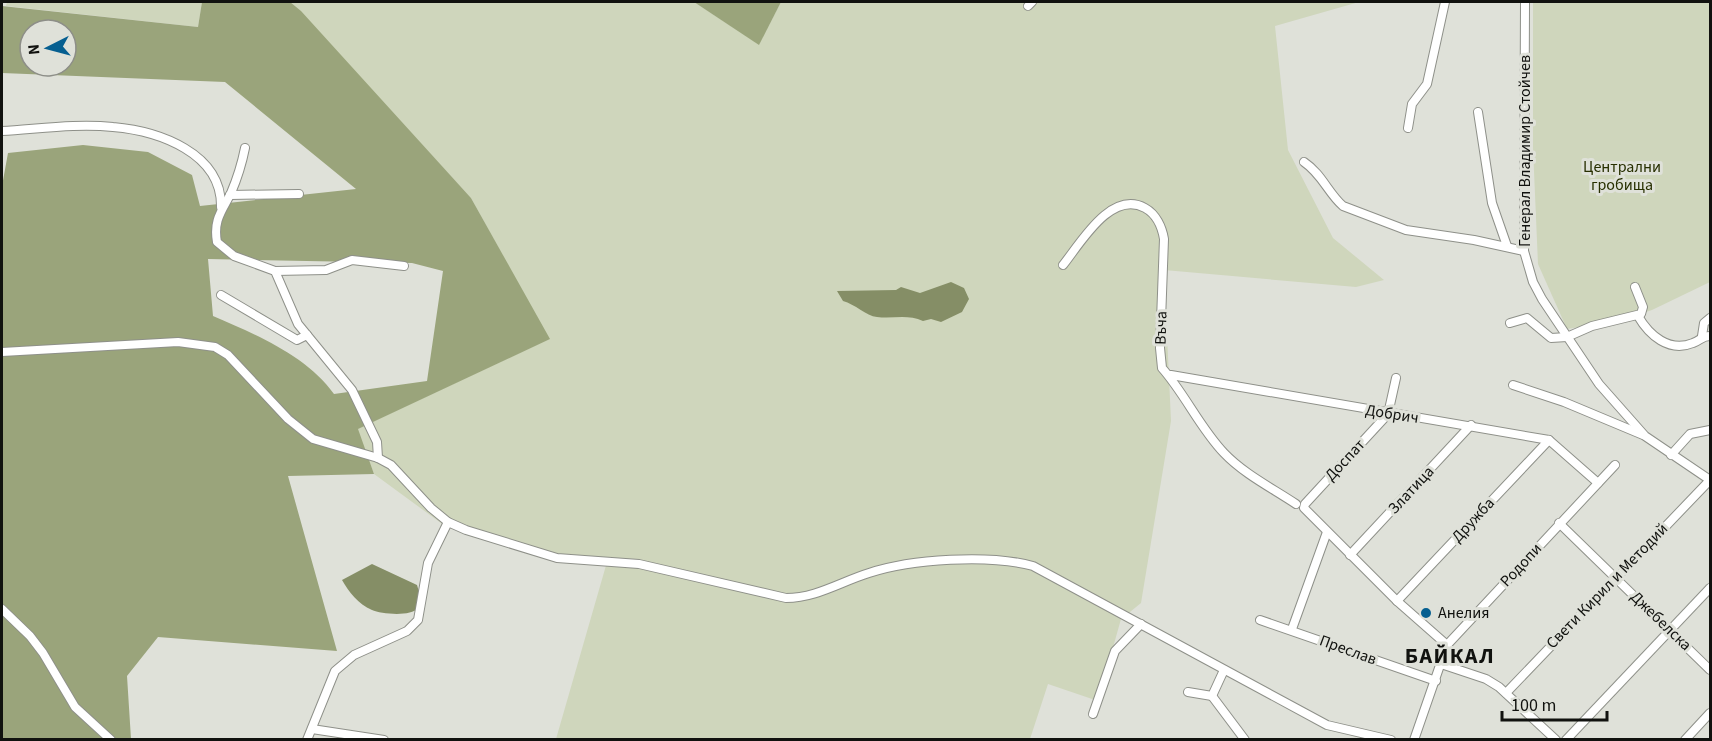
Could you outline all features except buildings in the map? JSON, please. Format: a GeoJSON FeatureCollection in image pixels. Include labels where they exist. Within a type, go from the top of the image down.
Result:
{"type":"FeatureCollection","features":[{"type":"Feature","properties":{"kind":"street"},"geometry":{"type":"LineString","coordinates":[[1408,128],[1412,104],[1427,84],[1445,2]]}},
{"type":"Feature","properties":{"kind":"street","name":"Генерал Владимир Стойчев"},"geometry":{"type":"LineString","coordinates":[[1525,2],[1524,251],[1533,282],[1599,384],[1645,436],[1710,480]]}},
{"type":"Feature","properties":{"kind":"street"},"geometry":{"type":"LineString","coordinates":[[1478,112],[1492,202],[1507,246]]}},
{"type":"Feature","properties":{"kind":"street"},"geometry":{"type":"LineString","coordinates":[[2,131],[114,126],[160,137],[189,150],[209,169],[219,184],[221,207],[215,232],[217,242],[234,256],[275,271],[326,270],[352,260],[404,266]]}},
{"type":"Feature","properties":{"kind":"street"},"geometry":{"type":"LineString","coordinates":[[221,207],[230,195],[245,148]]}},
{"type":"Feature","properties":{"kind":"street"},"geometry":{"type":"LineString","coordinates":[[1304,162],[1324,180],[1336,200],[1343,206],[1406,230],[1507,246],[1524,251]]}},
{"type":"Feature","properties":{"kind":"street"},"geometry":{"type":"LineString","coordinates":[[230,195],[299,195]]}},
{"type":"Feature","properties":{"kind":"street","name":"Въча"},"geometry":{"type":"LineString","coordinates":[[1063,265],[1101,220],[1117,207],[1136,204],[1151,213],[1160,226],[1164,239],[1160,357],[1162,368],[1171,375],[1199,421],[1226,455],[1246,472],[1296,504]]}},
{"type":"Feature","properties":{"kind":"street"},"geometry":{"type":"LineString","coordinates":[[275,271],[293,315],[352,390],[376,442],[378,458]]}},
{"type":"Feature","properties":{"kind":"street"},"geometry":{"type":"LineString","coordinates":[[1510,323],[1527,318],[1551,338],[1567,337],[1592,326],[1638,316],[1643,310],[1635,287]]}},
{"type":"Feature","properties":{"kind":"street"},"geometry":{"type":"LineString","coordinates":[[221,295],[297,340],[307,335]]}},
{"type":"Feature","properties":{"kind":"street"},"geometry":{"type":"LineString","coordinates":[[1638,316],[1646,331],[1658,340],[1687,344],[1706,336],[1704,323],[1710,318]]}},
{"type":"Feature","properties":{"kind":"street"},"geometry":{"type":"LineString","coordinates":[[2,352],[178,342],[215,347],[228,355],[288,419],[313,439],[378,458],[403,476],[431,508],[448,522],[496,540],[557,558],[639,564],[786,598],[810,596],[866,574],[897,566],[1005,560],[1045,570],[1346,735],[1391,740]]}},
{"type":"Feature","properties":{"kind":"street","name":"Добрич"},"geometry":{"type":"LineString","coordinates":[[1171,375],[1549,440]]}},
{"type":"Feature","properties":{"kind":"street"},"geometry":{"type":"LineString","coordinates":[[1388,414],[1396,378]]}},
{"type":"Feature","properties":{"kind":"street"},"geometry":{"type":"LineString","coordinates":[[1513,385],[1564,402],[1645,436]]}},
{"type":"Feature","properties":{"kind":"street","name":"Доспат"},"geometry":{"type":"LineString","coordinates":[[1327,532],[1304,508],[1305,504],[1388,414]]}},
{"type":"Feature","properties":{"kind":"street","name":"Златица"},"geometry":{"type":"LineString","coordinates":[[1350,555],[1471,425]]}},
{"type":"Feature","properties":{"kind":"street"},"geometry":{"type":"LineString","coordinates":[[1671,455],[1690,434],[1710,430]]}},
{"type":"Feature","properties":{"kind":"street"},"geometry":{"type":"LineString","coordinates":[[1549,440],[1598,483]]}},
{"type":"Feature","properties":{"kind":"street","name":"Дружба"},"geometry":{"type":"LineString","coordinates":[[1397,601],[1549,440]]}},
{"type":"Feature","properties":{"kind":"street","name":"Родопи"},"geometry":{"type":"LineString","coordinates":[[1414,740],[1447,645],[1615,465]]}},
{"type":"Feature","properties":{"kind":"street","name":"Свети Кирил и Методий"},"geometry":{"type":"LineString","coordinates":[[1506,693],[1710,480]]}},
{"type":"Feature","properties":{"kind":"street"},"geometry":{"type":"LineString","coordinates":[[307,740],[334,671],[354,655],[407,631],[418,620],[428,563],[448,522]]}},
{"type":"Feature","properties":{"kind":"street","name":"Джебелска"},"geometry":{"type":"LineString","coordinates":[[1559,523],[1710,670]]}},
{"type":"Feature","properties":{"kind":"street"},"geometry":{"type":"LineString","coordinates":[[1292,629],[1327,532],[1397,601],[1447,645]]}},
{"type":"Feature","properties":{"kind":"street"},"geometry":{"type":"LineString","coordinates":[[1566,740],[1710,588]]}},
{"type":"Feature","properties":{"kind":"street"},"geometry":{"type":"LineString","coordinates":[[2,609],[25,630],[43,653],[75,707],[111,740]]}},
{"type":"Feature","properties":{"kind":"street","name":"Преслав"},"geometry":{"type":"LineString","coordinates":[[1260,620],[1292,629],[1436,681]]}},
{"type":"Feature","properties":{"kind":"street"},"geometry":{"type":"LineString","coordinates":[[1093,714],[1115,651],[1141,624]]}},
{"type":"Feature","properties":{"kind":"street"},"geometry":{"type":"LineString","coordinates":[[1442,664],[1486,679],[1506,693],[1556,740]]}},
{"type":"Feature","properties":{"kind":"street"},"geometry":{"type":"LineString","coordinates":[[1212,696],[1224,670]]}},
{"type":"Feature","properties":{"kind":"street"},"geometry":{"type":"LineString","coordinates":[[1188,692],[1212,696],[1245,740]]}},
{"type":"Feature","properties":{"kind":"street"},"geometry":{"type":"LineString","coordinates":[[1685,740],[1710,713]]}},
{"type":"Feature","properties":{"kind":"street"},"geometry":{"type":"LineString","coordinates":[[312,729],[384,740]]}},
{"type":"Feature","properties":{"kind":"green space"},"geometry":{"type":"Polygon","coordinates":[[[7,2],[202,2],[198,27],[6,6],[7,2]]]}},
{"type":"Feature","properties":{"kind":"green space"},"geometry":{"type":"Polygon","coordinates":[[[290,2],[694,2],[759,44],[781,2],[1359,2],[1275,26],[1288,150],[1333,238],[1384,280],[1356,287],[1164,270],[1171,421],[1141,603],[1125,616],[1063,582],[1121,619],[1098,701],[1048,684],[1030,739],[556,739],[607,562],[557,558],[445,526],[374,474],[357,429],[549,339],[471,198],[290,2]]]}},
{"type":"Feature","properties":{"kind":"green space","name":"Централни гробища"},"geometry":{"type":"Polygon","coordinates":[[[1533,2],[1710,2],[1710,282],[1652,310],[1622,320],[1567,329],[1538,264],[1533,148],[1533,2]]]}},
{"type":"Feature","properties":{"kind":"shaded area"},"geometry":{"type":"Polygon","coordinates":[[[202,2],[290,2],[301,11],[471,198],[550,339],[358,429],[374,474],[288,476],[337,651],[158,637],[127,676],[131,739],[2,739],[2,186],[8,153],[83,145],[148,152],[192,175],[200,206],[356,189],[225,82],[78,76],[78,18],[18,18],[18,74],[2,73],[2,6],[198,27],[202,2]],[[208,259],[213,316],[295,357],[323,380],[334,394],[427,381],[443,271],[412,263],[208,259]]]}},
{"type":"Feature","properties":{"kind":"shaded area"},"geometry":{"type":"Polygon","coordinates":[[[694,2],[781,2],[759,45],[694,2]]]}},
{"type":"Feature","properties":{"kind":"shaded area"},"geometry":{"type":"Polygon","coordinates":[[[951,282],[964,288],[969,299],[962,312],[941,322],[931,319],[923,321],[912,318],[873,316],[843,301],[837,291],[896,290],[901,287],[920,293],[951,282]]]}},
{"type":"Feature","properties":{"kind":"shaded area"},"geometry":{"type":"Polygon","coordinates":[[[372,564],[417,585],[420,594],[418,608],[403,614],[382,613],[358,601],[342,580],[372,564]]]}},
{"type":"Feature","properties":{"kind":"place","name":"Анелия"},"geometry":{"type":"Point","coordinates":[1426,613]}},
{"type":"Feature","properties":{"kind":"district","name":"БАЙКАЛ"},"geometry":{"type":"Point","coordinates":[1450,656]}}]}
